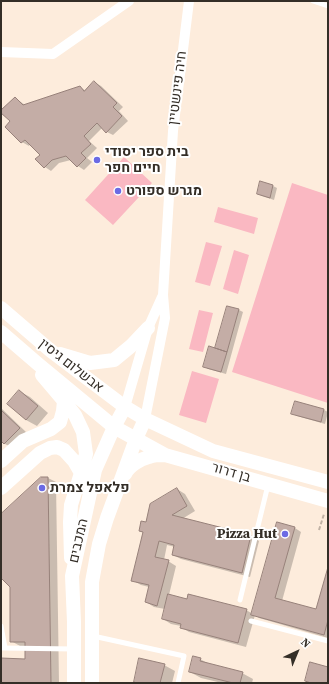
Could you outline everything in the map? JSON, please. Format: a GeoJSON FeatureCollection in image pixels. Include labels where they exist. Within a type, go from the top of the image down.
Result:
{"type":"FeatureCollection","features":[{"type":"Feature","properties":{"kind":"street"},"geometry":{"type":"LineString","coordinates":[[1,52],[53,54],[129,1]]}},
{"type":"Feature","properties":{"kind":"street","name":"חיה פינשטיין"},"geometry":{"type":"LineString","coordinates":[[145,419],[165,318],[163,295],[173,131],[189,1]]}},
{"type":"Feature","properties":{"kind":"street","name":"חיה פינשטיין"},"geometry":{"type":"LineString","coordinates":[[125,407],[148,328],[163,295]]}},
{"type":"Feature","properties":{"kind":"street","name":"אבשלום גיסין"},"geometry":{"type":"LineString","coordinates":[[1,308],[51,351],[125,407],[145,419]]}},
{"type":"Feature","properties":{"kind":"street"},"geometry":{"type":"LineString","coordinates":[[51,351],[90,363],[114,360],[131,346],[148,328]]}},
{"type":"Feature","properties":{"kind":"street","name":"אבשלום גיסין"},"geometry":{"type":"LineString","coordinates":[[3,335],[114,427],[136,439]]}},
{"type":"Feature","properties":{"kind":"street"},"geometry":{"type":"LineString","coordinates":[[25,352],[75,415],[83,432],[86,454],[70,511],[72,576]]}},
{"type":"Feature","properties":{"kind":"street"},"geometry":{"type":"LineString","coordinates":[[1,461],[23,441],[51,429],[60,422],[64,401]]}},
{"type":"Feature","properties":{"kind":"street","name":"המכבים"},"geometry":{"type":"LineString","coordinates":[[74,683],[75,649],[72,576],[96,470],[114,427],[125,407]]}},
{"type":"Feature","properties":{"kind":"street","name":"המכבים"},"geometry":{"type":"LineString","coordinates":[[92,683],[92,582],[99,544],[116,492],[145,419]]}},
{"type":"Feature","properties":{"kind":"street","name":"בן דרור"},"geometry":{"type":"LineString","coordinates":[[145,419],[213,451],[328,482]]}},
{"type":"Feature","properties":{"kind":"street","name":"בן דרור"},"geometry":{"type":"LineString","coordinates":[[136,439],[165,455],[328,501]]}},
{"type":"Feature","properties":{"kind":"street"},"geometry":{"type":"LineString","coordinates":[[1,488],[40,453],[50,448],[64,450],[74,460],[81,473]]}},
{"type":"Feature","properties":{"kind":"street"},"geometry":{"type":"LineString","coordinates":[[116,492],[126,471],[137,462],[148,457],[165,455]]}},
{"type":"Feature","properties":{"kind":"lane"},"geometry":{"type":"LineString","coordinates":[[313,1],[328,6]]}},
{"type":"Feature","properties":{"kind":"lane"},"geometry":{"type":"LineString","coordinates":[[240,600],[268,484]]}},
{"type":"Feature","properties":{"kind":"lane"},"geometry":{"type":"LineString","coordinates":[[251,621],[328,641]]}},
{"type":"Feature","properties":{"kind":"lane"},"geometry":{"type":"LineString","coordinates":[[1,626],[3,648],[75,649]]}},
{"type":"Feature","properties":{"kind":"lane"},"geometry":{"type":"LineString","coordinates":[[92,636],[184,656],[178,683]]}},
{"type":"Feature","properties":{"kind":"path"},"geometry":{"type":"LineString","coordinates":[[319,530],[328,501]]}},
{"type":"Feature","properties":{"kind":"shaded area","name":"מגרש ספורט"},"geometry":{"type":"Polygon","coordinates":[[[124,157],[152,183],[113,225],[85,200],[124,157]]]}},
{"type":"Feature","properties":{"kind":"shaded area"},"geometry":{"type":"Polygon","coordinates":[[[292,183],[328,195],[328,403],[232,372],[292,183]]]}},
{"type":"Feature","properties":{"kind":"shaded area"},"geometry":{"type":"Polygon","coordinates":[[[218,207],[258,218],[254,234],[214,222],[218,207]]]}},
{"type":"Feature","properties":{"kind":"shaded area"},"geometry":{"type":"Polygon","coordinates":[[[206,242],[222,246],[210,286],[195,282],[206,242]]]}},
{"type":"Feature","properties":{"kind":"shaded area"},"geometry":{"type":"Polygon","coordinates":[[[234,250],[249,255],[238,294],[223,289],[234,250]]]}},
{"type":"Feature","properties":{"kind":"shaded area"},"geometry":{"type":"Polygon","coordinates":[[[199,310],[213,313],[203,352],[189,349],[199,310]]]}},
{"type":"Feature","properties":{"kind":"shaded area"},"geometry":{"type":"Polygon","coordinates":[[[192,371],[219,379],[206,423],[179,415],[192,371]]]}},
{"type":"Feature","properties":{"kind":"building"},"geometry":{"type":"Polygon","coordinates":[[[94,81],[117,103],[113,107],[122,116],[106,133],[97,123],[84,136],[91,144],[81,153],[86,158],[77,167],[66,156],[52,160],[44,168],[35,159],[40,155],[25,140],[21,143],[5,127],[10,121],[1,113],[1,110],[15,97],[23,105],[80,86],[84,91],[94,81]]]}},
{"type":"Feature","properties":{"kind":"building"},"geometry":{"type":"Polygon","coordinates":[[[260,181],[273,185],[270,198],[257,194],[260,181]]]}},
{"type":"Feature","properties":{"kind":"building"},"geometry":{"type":"Polygon","coordinates":[[[227,306],[239,309],[227,352],[215,348],[227,306]]]}},
{"type":"Feature","properties":{"kind":"building"},"geometry":{"type":"Polygon","coordinates":[[[209,346],[227,352],[221,372],[203,367],[209,346]]]}},
{"type":"Feature","properties":{"kind":"building"},"geometry":{"type":"Polygon","coordinates":[[[19,390],[38,406],[26,420],[7,404],[19,390]]]}},
{"type":"Feature","properties":{"kind":"building"},"geometry":{"type":"Polygon","coordinates":[[[295,401],[324,409],[321,422],[291,414],[295,401]]]}},
{"type":"Feature","properties":{"kind":"building"},"geometry":{"type":"Polygon","coordinates":[[[1,410],[20,428],[4,444],[1,441],[1,410]]]}},
{"type":"Feature","properties":{"kind":"building"},"geometry":{"type":"Polygon","coordinates":[[[41,477],[48,477],[51,683],[1,683],[1,658],[25,659],[25,642],[10,642],[10,587],[1,578],[1,514],[41,477]]]}},
{"type":"Feature","properties":{"kind":"building"},"geometry":{"type":"Polygon","coordinates":[[[177,488],[187,506],[172,515],[251,535],[242,573],[172,555],[174,545],[159,541],[155,557],[169,560],[157,606],[145,602],[149,585],[131,581],[143,532],[139,531],[141,521],[146,522],[150,504],[177,488]]]}},
{"type":"Feature","properties":{"kind":"building"},"geometry":{"type":"Polygon","coordinates":[[[277,522],[295,527],[275,598],[316,609],[328,567],[328,620],[324,635],[251,615],[277,522]]]}},
{"type":"Feature","properties":{"kind":"building"},"geometry":{"type":"Polygon","coordinates":[[[168,594],[187,599],[188,594],[247,609],[238,643],[180,628],[181,624],[162,619],[168,594]]]}},
{"type":"Feature","properties":{"kind":"building"},"geometry":{"type":"Polygon","coordinates":[[[193,656],[201,658],[200,661],[243,672],[240,683],[233,683],[189,672],[193,656]]]}},
{"type":"Feature","properties":{"kind":"building"},"geometry":{"type":"Polygon","coordinates":[[[139,658],[165,664],[160,683],[134,682],[139,658]]]}},
{"type":"Feature","properties":{"kind":"building"},"geometry":{"type":"Polygon","coordinates":[[[310,662],[328,667],[328,683],[311,683],[305,681],[310,662]]]}},
{"type":"Feature","properties":{"kind":"place","name":"בית ספר יסודי חיים חפר"},"geometry":{"type":"Point","coordinates":[97,160]}},
{"type":"Feature","properties":{"kind":"place","name":"מגרש ספורט"},"geometry":{"type":"Point","coordinates":[118,191]}},
{"type":"Feature","properties":{"kind":"place","name":"פלאפל צמרת"},"geometry":{"type":"Point","coordinates":[42,488]}},
{"type":"Feature","properties":{"kind":"place","name":"Pizza Hut"},"geometry":{"type":"Point","coordinates":[285,534]}}]}
